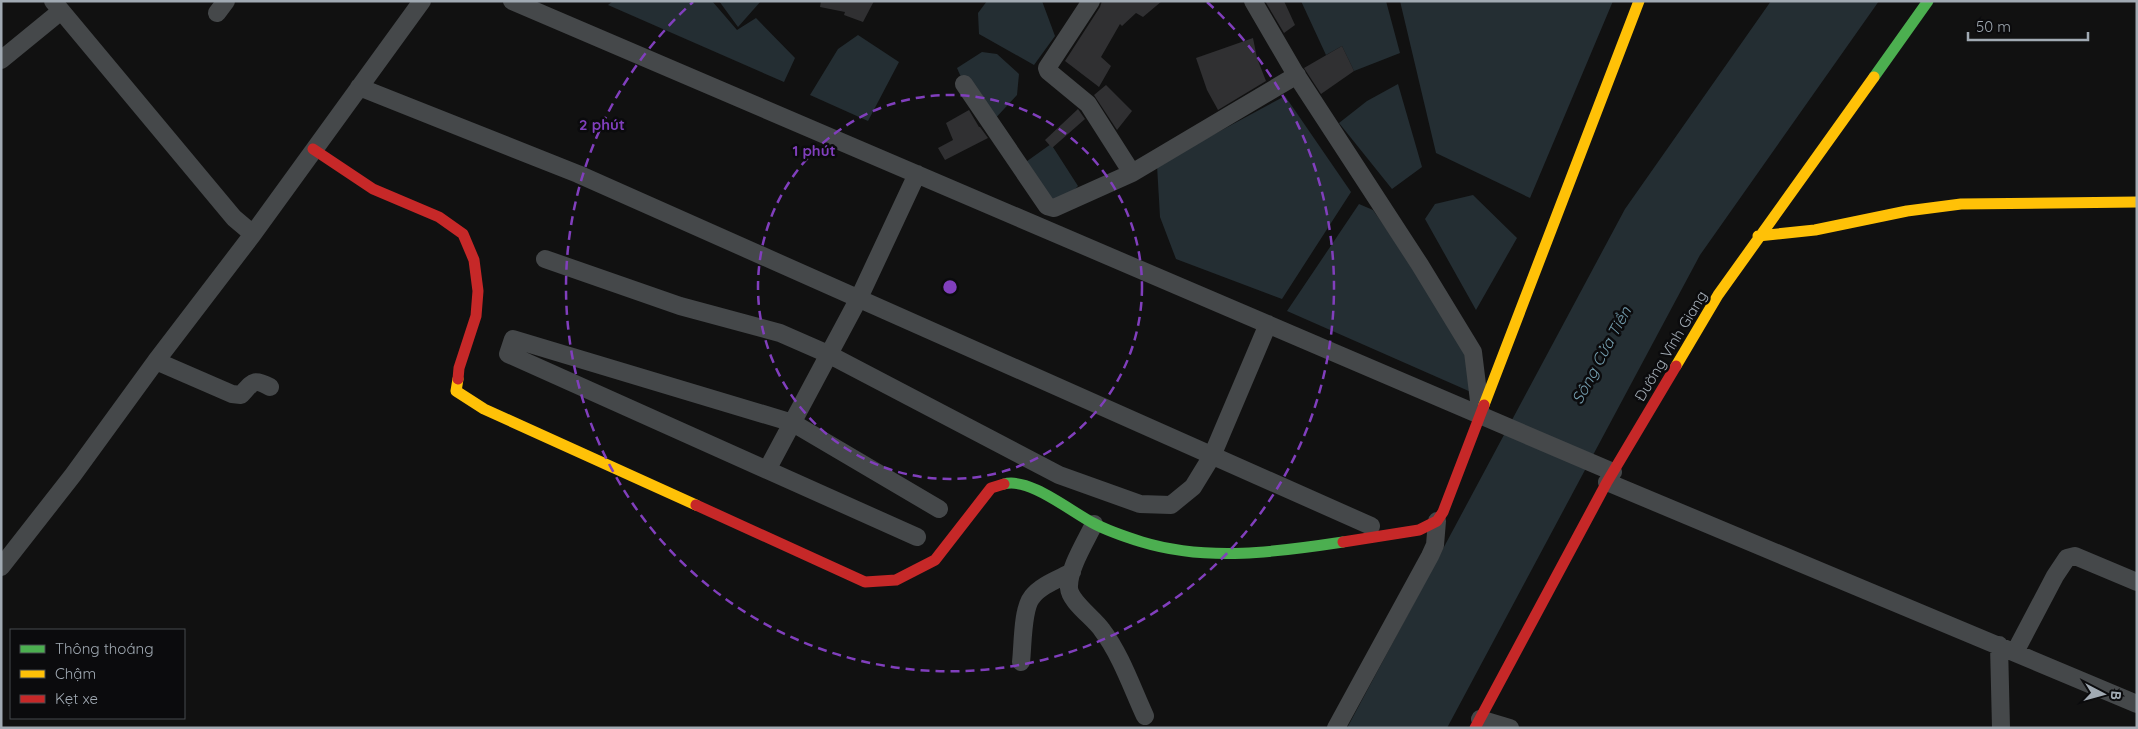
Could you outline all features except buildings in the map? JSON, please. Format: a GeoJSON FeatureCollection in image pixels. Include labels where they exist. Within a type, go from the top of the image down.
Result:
{"type":"FeatureCollection","features":[{"type":"Feature","properties":{"kind":"street"},"geometry":{"type":"LineString","coordinates":[[1,566],[73,475],[156,361],[253,234],[422,1]]}},
{"type":"Feature","properties":{"kind":"street"},"geometry":{"type":"LineString","coordinates":[[512,1],[1489,418],[1593,463],[1610,477],[2137,704]]}},
{"type":"Feature","properties":{"kind":"street"},"geometry":{"type":"LineString","coordinates":[[1091,1],[1047,68],[1048,71],[1088,104],[1132,173]]}},
{"type":"Feature","properties":{"kind":"street"},"geometry":{"type":"LineString","coordinates":[[1253,1],[1297,75],[1420,265],[1473,352],[1489,418]]}},
{"type":"Feature","properties":{"kind":"street"},"geometry":{"type":"LineString","coordinates":[[313,149],[373,189],[439,217],[463,234],[474,260],[478,290],[476,316],[459,368],[456,391],[484,409],[865,582],[896,580],[935,560],[991,488],[1012,482],[1042,493],[1094,524],[1156,546],[1222,554],[1275,552],[1419,530],[1437,520],[1444,512],[1489,418],[1639,1]]}},
{"type":"Feature","properties":{"kind":"street","name":"Đường Vĩnh Giang"},"geometry":{"type":"LineString","coordinates":[[1477,723],[1610,477],[1718,295],[1758,236],[1928,1]]}},
{"type":"Feature","properties":{"kind":"street"},"geometry":{"type":"LineString","coordinates":[[1,60],[57,6],[234,218],[253,234]]}},
{"type":"Feature","properties":{"kind":"street"},"geometry":{"type":"LineString","coordinates":[[964,84],[1047,206],[1051,208],[1132,173],[1297,75]]}},
{"type":"Feature","properties":{"kind":"street"},"geometry":{"type":"LineString","coordinates":[[358,88],[578,174],[1372,526]]}},
{"type":"Feature","properties":{"kind":"street"},"geometry":{"type":"LineString","coordinates":[[767,470],[859,298],[918,174]]}},
{"type":"Feature","properties":{"kind":"street"},"geometry":{"type":"LineString","coordinates":[[1758,236],[1815,230],[1907,211],[1961,204],[2137,202]]}},
{"type":"Feature","properties":{"kind":"street"},"geometry":{"type":"LineString","coordinates":[[545,259],[680,306],[780,333],[828,354],[1058,475],[1140,504],[1171,505],[1193,487],[1212,456],[1268,324]]}},
{"type":"Feature","properties":{"kind":"street"},"geometry":{"type":"LineString","coordinates":[[917,537],[508,354],[513,339],[793,423],[939,509]]}},
{"type":"Feature","properties":{"kind":"street"},"geometry":{"type":"LineString","coordinates":[[156,361],[232,394],[241,394],[253,382],[258,381],[270,387]]}},
{"type":"Feature","properties":{"kind":"street"},"geometry":{"type":"LineString","coordinates":[[1336,728],[1430,556],[1435,545],[1437,520]]}},
{"type":"Feature","properties":{"kind":"street"},"geometry":{"type":"LineString","coordinates":[[1094,524],[1072,572],[1069,583],[1071,594],[1102,629],[1111,643],[1145,716]]}},
{"type":"Feature","properties":{"kind":"street"},"geometry":{"type":"LineString","coordinates":[[2015,652],[2055,576],[2068,558],[2075,556],[2137,582]]}},
{"type":"Feature","properties":{"kind":"street"},"geometry":{"type":"LineString","coordinates":[[1021,662],[1026,608],[1031,597],[1039,590],[1072,572]]}},
{"type":"Feature","properties":{"kind":"street"},"geometry":{"type":"LineString","coordinates":[[1998,645],[2001,728]]}},
{"type":"Feature","properties":{"kind":"street"},"geometry":{"type":"LineString","coordinates":[[1477,723],[1510,728]]}},
{"type":"Feature","properties":{"kind":"water"},"geometry":{"type":"Polygon","coordinates":[[[613,1],[712,1],[737,30],[756,18],[795,58],[784,82],[608,5],[613,1]]]}},
{"type":"Feature","properties":{"kind":"water"},"geometry":{"type":"Polygon","coordinates":[[[719,1],[761,1],[738,27],[719,1]]]}},
{"type":"Feature","properties":{"kind":"water"},"geometry":{"type":"Polygon","coordinates":[[[987,1],[1042,1],[1055,36],[1034,65],[979,34],[978,13],[987,1]]]}},
{"type":"Feature","properties":{"kind":"water"},"geometry":{"type":"Polygon","coordinates":[[[1301,1],[1386,1],[1400,53],[1354,71],[1342,46],[1326,55],[1301,1]]]}},
{"type":"Feature","properties":{"kind":"water"},"geometry":{"type":"Polygon","coordinates":[[[1400,1],[1613,1],[1530,198],[1436,153],[1400,1]]]}},
{"type":"Feature","properties":{"kind":"water","name":"Sông Cửa Tiền"},"geometry":{"type":"Polygon","coordinates":[[[1771,1],[1879,1],[1700,255],[1447,728],[1347,728],[1625,209],[1771,1]]]}},
{"type":"Feature","properties":{"kind":"water"},"geometry":{"type":"Polygon","coordinates":[[[858,35],[899,62],[868,121],[810,95],[838,49],[858,35]]]}},
{"type":"Feature","properties":{"kind":"water"},"geometry":{"type":"Polygon","coordinates":[[[982,52],[997,54],[1019,74],[1017,95],[991,123],[964,84],[957,68],[982,52]]]}},
{"type":"Feature","properties":{"kind":"water"},"geometry":{"type":"Polygon","coordinates":[[[1398,84],[1422,167],[1392,189],[1339,123],[1367,101],[1398,84]]]}},
{"type":"Feature","properties":{"kind":"water"},"geometry":{"type":"Polygon","coordinates":[[[1285,96],[1351,192],[1282,299],[1176,259],[1160,217],[1157,165],[1285,96]]]}},
{"type":"Feature","properties":{"kind":"water"},"geometry":{"type":"Polygon","coordinates":[[[1051,144],[1078,186],[1066,198],[1052,199],[1023,164],[1051,144]]]}},
{"type":"Feature","properties":{"kind":"water"},"geometry":{"type":"Polygon","coordinates":[[[1473,195],[1517,238],[1476,310],[1425,219],[1435,204],[1473,195]]]}},
{"type":"Feature","properties":{"kind":"water"},"geometry":{"type":"Polygon","coordinates":[[[1359,204],[1373,210],[1440,305],[1468,355],[1471,392],[1287,311],[1359,204]]]}},
{"type":"Feature","properties":{"kind":"traffic: fast"},"geometry":{"type":"LineString","coordinates":[[1874,77],[1928,1]]}},
{"type":"Feature","properties":{"kind":"traffic: fast"},"geometry":{"type":"LineString","coordinates":[[1004,484],[1025,485],[1049,496],[1105,529],[1142,542],[1167,548],[1192,552],[1242,553],[1268,552],[1343,542]]}},
{"type":"Feature","properties":{"kind":"traffic: slow"},"geometry":{"type":"LineString","coordinates":[[1484,405],[1639,1]]}},
{"type":"Feature","properties":{"kind":"traffic: slow"},"geometry":{"type":"LineString","coordinates":[[1676,366],[1718,295],[1874,77]]}},
{"type":"Feature","properties":{"kind":"traffic: slow"},"geometry":{"type":"LineString","coordinates":[[1758,236],[1815,230],[1907,211],[1961,204],[2137,202]]}},
{"type":"Feature","properties":{"kind":"traffic: slow"},"geometry":{"type":"LineString","coordinates":[[458,379],[456,391],[484,409],[696,505]]}},
{"type":"Feature","properties":{"kind":"traffic: jam"},"geometry":{"type":"LineString","coordinates":[[313,149],[373,189],[439,217],[463,234],[474,260],[478,291],[476,316],[459,368],[458,379]]}},
{"type":"Feature","properties":{"kind":"traffic: jam"},"geometry":{"type":"LineString","coordinates":[[1475,728],[1607,482],[1676,366]]}},
{"type":"Feature","properties":{"kind":"traffic: jam"},"geometry":{"type":"LineString","coordinates":[[1343,542],[1419,530],[1437,521],[1443,512],[1484,405]]}},
{"type":"Feature","properties":{"kind":"traffic: jam"},"geometry":{"type":"LineString","coordinates":[[696,505],[865,582],[896,580],[935,560],[991,488],[1004,484]]}}]}
